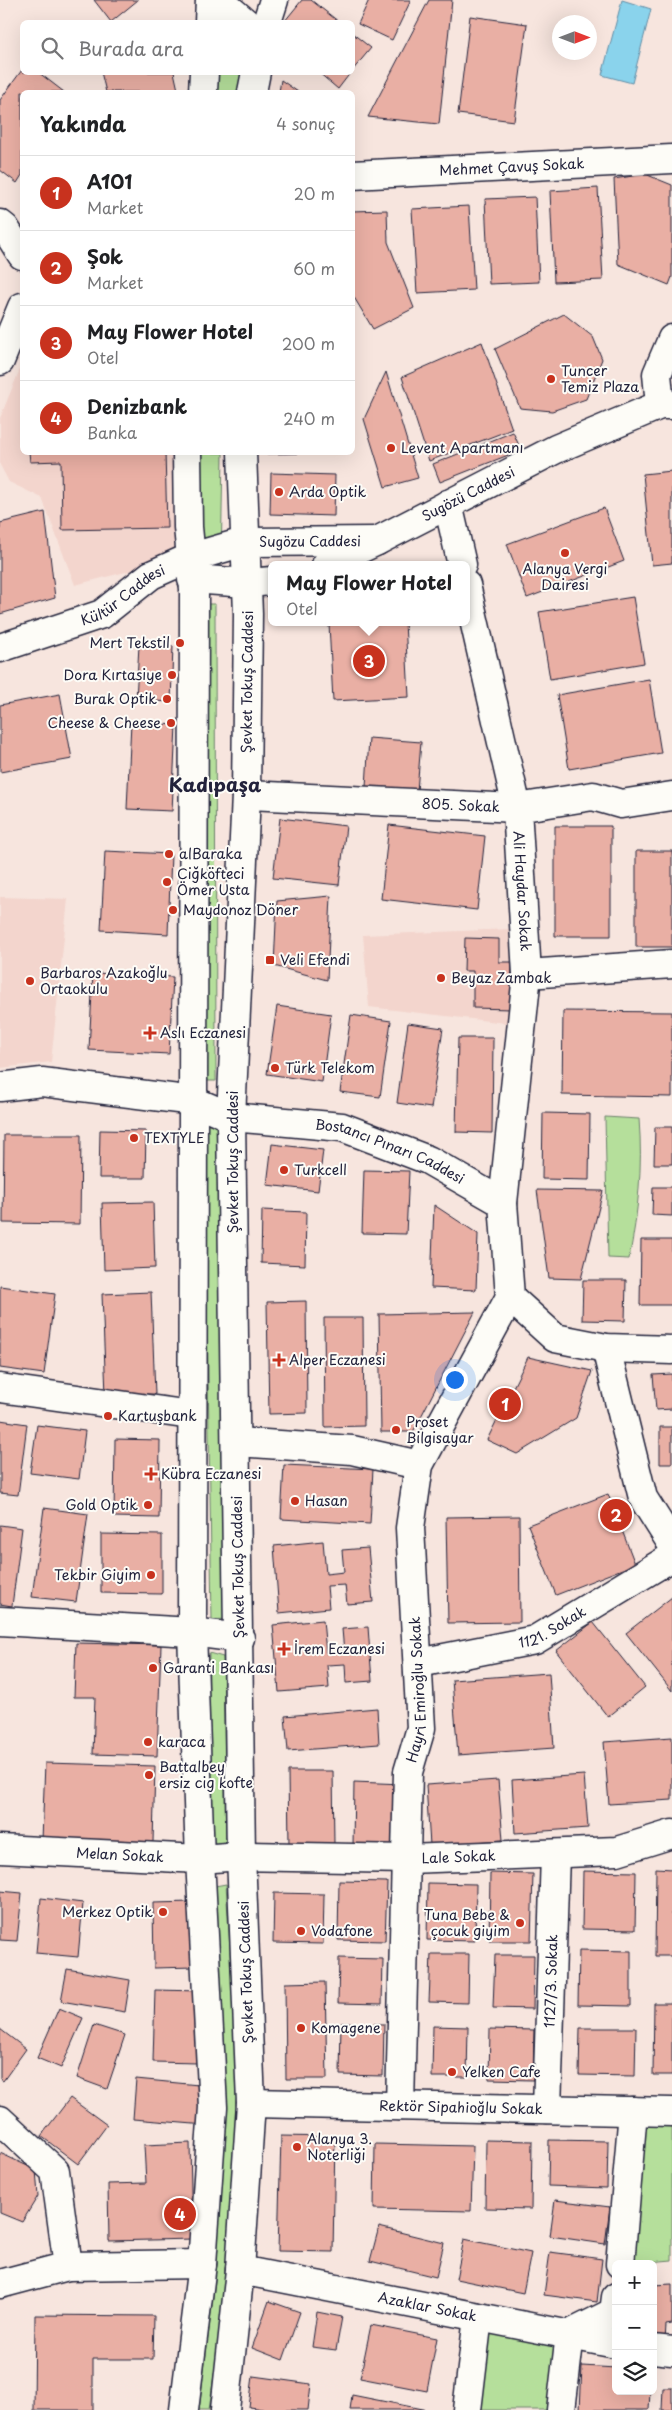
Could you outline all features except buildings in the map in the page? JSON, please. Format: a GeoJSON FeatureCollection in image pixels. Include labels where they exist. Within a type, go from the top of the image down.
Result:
{"type":"FeatureCollection","features":[{"type":"Feature","properties":{"kind":"street"},"geometry":{"type":"LineString","coordinates":[[209,20],[210,0]]}},
{"type":"Feature","properties":{"kind":"street"},"geometry":{"type":"LineString","coordinates":[[219,0],[243,20]]}},
{"type":"Feature","properties":{"kind":"street"},"geometry":{"type":"LineString","coordinates":[[268,20],[274,0]]}},
{"type":"Feature","properties":{"kind":"street"},"geometry":{"type":"LineString","coordinates":[[203,90],[204,75]]}},
{"type":"Feature","properties":{"kind":"street"},"geometry":{"type":"LineString","coordinates":[[252,90],[255,75]]}},
{"type":"Feature","properties":{"kind":"street","name":"Mehmet Çavuş Sokak"},"geometry":{"type":"LineString","coordinates":[[355,175],[672,159]]}},
{"type":"Feature","properties":{"kind":"street"},"geometry":{"type":"LineString","coordinates":[[0,224],[5,228],[20,252]]}},
{"type":"Feature","properties":{"kind":"street"},"geometry":{"type":"LineString","coordinates":[[0,361],[20,312]]}},
{"type":"Feature","properties":{"kind":"street"},"geometry":{"type":"LineString","coordinates":[[666,405],[657,374],[672,339]]}},
{"type":"Feature","properties":{"kind":"street","name":"Sugözü Caddesi"},"geometry":{"type":"LineString","coordinates":[[334,561],[556,449],[666,405]]}},
{"type":"Feature","properties":{"kind":"street"},"geometry":{"type":"LineString","coordinates":[[184,2410],[202,2264],[213,2107],[200,1859],[192,1632],[191,1414],[194,1101],[192,581],[187,455]]}},
{"type":"Feature","properties":{"kind":"street","name":"Şevket Tokuş Caddesi"},"geometry":{"type":"LineString","coordinates":[[225,2410],[240,2270],[251,2103],[241,1856],[240,1638],[231,1117],[256,589],[244,542],[242,455]]}},
{"type":"Feature","properties":{"kind":"street"},"geometry":{"type":"LineString","coordinates":[[448,504],[461,561]]}},
{"type":"Feature","properties":{"kind":"street","name":"Sugözu Caddesi"},"geometry":{"type":"LineString","coordinates":[[244,542],[377,541]]}},
{"type":"Feature","properties":{"kind":"street","name":"Kültür Caddesi"},"geometry":{"type":"LineString","coordinates":[[0,648],[102,614],[151,576],[192,581],[244,542]]}},
{"type":"Feature","properties":{"kind":"street"},"geometry":{"type":"LineString","coordinates":[[192,581],[256,589]]}},
{"type":"Feature","properties":{"kind":"street","name":"Ali Haydar Sokak"},"geometry":{"type":"LineString","coordinates":[[470,602],[517,808],[526,974],[503,1203]]}},
{"type":"Feature","properties":{"kind":"street","name":"805. Sokak"},"geometry":{"type":"LineString","coordinates":[[246,795],[517,808],[594,796],[621,804],[672,796]]}},
{"type":"Feature","properties":{"kind":"street"},"geometry":{"type":"LineString","coordinates":[[526,974],[672,964]]}},
{"type":"Feature","properties":{"kind":"street","name":"Bostancı Pınarı Caddesi"},"geometry":{"type":"LineString","coordinates":[[0,1087],[42,1082],[194,1101],[231,1117],[342,1127],[428,1160],[503,1203]]}},
{"type":"Feature","properties":{"kind":"street"},"geometry":{"type":"LineString","coordinates":[[503,1203],[510,1298],[555,1338],[606,1348],[672,1350]]}},
{"type":"Feature","properties":{"kind":"street","name":"Hayri Emiroğlu Sokak"},"geometry":{"type":"LineString","coordinates":[[400,2106],[408,1859],[408,1772],[420,1728],[410,1528],[418,1465],[510,1298]]}},
{"type":"Feature","properties":{"kind":"street"},"geometry":{"type":"LineString","coordinates":[[606,1348],[643,1498],[672,1544]]}},
{"type":"Feature","properties":{"kind":"street"},"geometry":{"type":"LineString","coordinates":[[0,1388],[191,1414]]}},
{"type":"Feature","properties":{"kind":"street"},"geometry":{"type":"LineString","coordinates":[[236,1442],[352,1450],[418,1465]]}},
{"type":"Feature","properties":{"kind":"street","name":"1121. Sokak"},"geometry":{"type":"LineString","coordinates":[[418,1663],[535,1640],[672,1557]]}},
{"type":"Feature","properties":{"kind":"street"},"geometry":{"type":"LineString","coordinates":[[0,1621],[192,1632],[240,1638]]}},
{"type":"Feature","properties":{"kind":"street","name":"Lale Sokak"},"geometry":{"type":"LineString","coordinates":[[241,1856],[408,1859],[617,1851],[672,1834]]}},
{"type":"Feature","properties":{"kind":"street","name":"Melan Sokak"},"geometry":{"type":"LineString","coordinates":[[0,1849],[200,1859],[241,1856]]}},
{"type":"Feature","properties":{"kind":"street","name":"1127/3. Sokak"},"geometry":{"type":"LineString","coordinates":[[547,2109],[555,1854]]}},
{"type":"Feature","properties":{"kind":"street","name":"Rektör Sipahioğlu Sokak"},"geometry":{"type":"LineString","coordinates":[[251,2103],[672,2112]]}},
{"type":"Feature","properties":{"kind":"street"},"geometry":{"type":"LineString","coordinates":[[620,2260],[633,2111]]}},
{"type":"Feature","properties":{"kind":"street"},"geometry":{"type":"LineString","coordinates":[[0,2120],[55,2171],[68,2266]]}},
{"type":"Feature","properties":{"kind":"street"},"geometry":{"type":"LineString","coordinates":[[0,2284],[68,2266],[202,2264]]}},
{"type":"Feature","properties":{"kind":"street","name":"Azaklar Sokak"},"geometry":{"type":"LineString","coordinates":[[240,2270],[612,2343]]}},
{"type":"Feature","properties":{"kind":"street"},"geometry":{"type":"LineString","coordinates":[[561,2410],[570,2334],[614,2312],[615,2305]]}},
{"type":"Feature","properties":{"kind":"street"},"geometry":{"type":"LineString","coordinates":[[467,2410],[478,2317]]}},
{"type":"Feature","properties":{"kind":"street"},"geometry":{"type":"LineString","coordinates":[[657,2349],[672,2351]]}},
{"type":"Feature","properties":{"kind":"shaded area"},"geometry":{"type":"Polygon","coordinates":[[[20,369],[20,455],[174,455],[176,559],[75,585],[42,498],[9,482],[0,465],[0,418],[20,369]]]}},
{"type":"Feature","properties":{"kind":"shaded area","name":"Barbaros Azakoğlu Ortaokulu"},"geometry":{"type":"Polygon","coordinates":[[[0,897],[68,899],[51,1062],[0,1068],[0,897]]]}},
{"type":"Feature","properties":{"kind":"shaded area","name":"Beyaz Zambak"},"geometry":{"type":"Polygon","coordinates":[[[511,929],[517,949],[514,1024],[369,1007],[363,935],[511,929]]]}},
{"type":"Feature","properties":{"kind":"green space"},"geometry":{"type":"Polygon","coordinates":[[[212,75],[248,75],[244,90],[210,90],[212,75]]]}},
{"type":"Feature","properties":{"kind":"green space"},"geometry":{"type":"Polygon","coordinates":[[[199,455],[223,455],[221,567],[198,566],[199,455]]]}},
{"type":"Feature","properties":{"kind":"green space"},"geometry":{"type":"Polygon","coordinates":[[[202,604],[215,604],[216,1081],[203,1081],[202,604]]]}},
{"type":"Feature","properties":{"kind":"green space"},"geometry":{"type":"Polygon","coordinates":[[[605,1117],[639,1119],[639,1190],[629,1259],[608,1258],[605,1117]]]}},
{"type":"Feature","properties":{"kind":"green space"},"geometry":{"type":"Polygon","coordinates":[[[204,1119],[217,1121],[225,1619],[212,1620],[204,1119]]]}},
{"type":"Feature","properties":{"kind":"green space"},"geometry":{"type":"Polygon","coordinates":[[[209,1653],[223,1657],[226,1851],[207,1852],[209,1653]]]}},
{"type":"Feature","properties":{"kind":"green space"},"geometry":{"type":"Polygon","coordinates":[[[226,1884],[238,2085],[227,2285],[209,2410],[199,2410],[215,2281],[225,2091],[215,1886],[226,1884]]]}},
{"type":"Feature","properties":{"kind":"green space"},"geometry":{"type":"Polygon","coordinates":[[[641,2118],[672,2119],[672,2260],[627,2260],[641,2118]]]}},
{"type":"Feature","properties":{"kind":"green space"},"geometry":{"type":"Polygon","coordinates":[[[485,2327],[562,2339],[553,2410],[476,2410],[485,2327]]]}},
{"type":"Feature","properties":{"kind":"water"},"geometry":{"type":"Polygon","coordinates":[[[622,0],[651,9],[632,83],[602,75],[622,0]]]}},
{"type":"Feature","properties":{"kind":"place","name":"Tuncer Temiz Plaza"},"geometry":{"type":"Point","coordinates":[551,379]}},
{"type":"Feature","properties":{"kind":"place","name":"Levent Apartmanı"},"geometry":{"type":"Point","coordinates":[391,448]}},
{"type":"Feature","properties":{"kind":"place","name":"Arda Optik"},"geometry":{"type":"Point","coordinates":[279,492]}},
{"type":"Feature","properties":{"kind":"place","name":"Alanya Vergi Dairesi"},"geometry":{"type":"Point","coordinates":[565,553]}},
{"type":"Feature","properties":{"kind":"place","name":"Mert Tekstil"},"geometry":{"type":"Point","coordinates":[180,643]}},
{"type":"Feature","properties":{"kind":"place","name":"May Flower Hotel"},"geometry":{"type":"Point","coordinates":[369,661]}},
{"type":"Feature","properties":{"kind":"place","name":"Dora Kırtasiye"},"geometry":{"type":"Point","coordinates":[172,675]}},
{"type":"Feature","properties":{"kind":"place","name":"Burak Optik"},"geometry":{"type":"Point","coordinates":[167,699]}},
{"type":"Feature","properties":{"kind":"place","name":"Cheese & Cheese"},"geometry":{"type":"Point","coordinates":[171,723]}},
{"type":"Feature","properties":{"kind":"place","name":"alBaraka"},"geometry":{"type":"Point","coordinates":[169,854]}},
{"type":"Feature","properties":{"kind":"place","name":"Çiğköfteci Ömer Usta"},"geometry":{"type":"Point","coordinates":[167,882]}},
{"type":"Feature","properties":{"kind":"place","name":"Maydonoz Döner"},"geometry":{"type":"Point","coordinates":[173,910]}},
{"type":"Feature","properties":{"kind":"place","name":"Veli Efendi"},"geometry":{"type":"Point","coordinates":[270,960]}},
{"type":"Feature","properties":{"kind":"place","name":"Beyaz Zambak"},"geometry":{"type":"Point","coordinates":[441,978]}},
{"type":"Feature","properties":{"kind":"place","name":"Barbaros Azakoğlu Ortaokulu"},"geometry":{"type":"Point","coordinates":[30,981]}},
{"type":"Feature","properties":{"kind":"place","name":"Aslı Eczanesi"},"geometry":{"type":"Point","coordinates":[150,1033]}},
{"type":"Feature","properties":{"kind":"place","name":"Türk Telekom"},"geometry":{"type":"Point","coordinates":[275,1068]}},
{"type":"Feature","properties":{"kind":"place","name":"TEXTYLE"},"geometry":{"type":"Point","coordinates":[134,1138]}},
{"type":"Feature","properties":{"kind":"place","name":"Turkcell"},"geometry":{"type":"Point","coordinates":[284,1170]}},
{"type":"Feature","properties":{"kind":"place","name":"Alper Eczanesi"},"geometry":{"type":"Point","coordinates":[279,1360]}},
{"type":"Feature","properties":{"kind":"place","name":"A101"},"geometry":{"type":"Point","coordinates":[505,1404]}},
{"type":"Feature","properties":{"kind":"place","name":"Kartuşbank"},"geometry":{"type":"Point","coordinates":[108,1416]}},
{"type":"Feature","properties":{"kind":"place","name":"Proset Bilgisayar"},"geometry":{"type":"Point","coordinates":[396,1430]}},
{"type":"Feature","properties":{"kind":"place","name":"Kübra Eczanesi"},"geometry":{"type":"Point","coordinates":[151,1474]}},
{"type":"Feature","properties":{"kind":"place","name":"Hasan"},"geometry":{"type":"Point","coordinates":[295,1501]}},
{"type":"Feature","properties":{"kind":"place","name":"Gold Optik"},"geometry":{"type":"Point","coordinates":[148,1505]}},
{"type":"Feature","properties":{"kind":"place","name":"Şok"},"geometry":{"type":"Point","coordinates":[616,1515]}},
{"type":"Feature","properties":{"kind":"place","name":"Tekbir Giyim"},"geometry":{"type":"Point","coordinates":[151,1575]}},
{"type":"Feature","properties":{"kind":"place","name":"İrem Eczanesi"},"geometry":{"type":"Point","coordinates":[284,1649]}},
{"type":"Feature","properties":{"kind":"place","name":"Garanti Bankası"},"geometry":{"type":"Point","coordinates":[153,1668]}},
{"type":"Feature","properties":{"kind":"place","name":"karaca"},"geometry":{"type":"Point","coordinates":[148,1742]}},
{"type":"Feature","properties":{"kind":"place","name":"Battalbey ersiz cig kofte"},"geometry":{"type":"Point","coordinates":[149,1775]}},
{"type":"Feature","properties":{"kind":"place","name":"Merkez Optik"},"geometry":{"type":"Point","coordinates":[163,1912]}},
{"type":"Feature","properties":{"kind":"place","name":"Tuna Bebe & çocuk giyim"},"geometry":{"type":"Point","coordinates":[520,1923]}},
{"type":"Feature","properties":{"kind":"place","name":"Vodafone"},"geometry":{"type":"Point","coordinates":[301,1931]}},
{"type":"Feature","properties":{"kind":"place","name":"Komagene"},"geometry":{"type":"Point","coordinates":[301,2028]}},
{"type":"Feature","properties":{"kind":"place","name":"Yelken Cafe"},"geometry":{"type":"Point","coordinates":[452,2072]}},
{"type":"Feature","properties":{"kind":"place","name":"Alanya 3. Noterliği"},"geometry":{"type":"Point","coordinates":[297,2147]}},
{"type":"Feature","properties":{"kind":"place","name":"Denizbank"},"geometry":{"type":"Point","coordinates":[180,2214]}},
{"type":"Feature","properties":{"kind":"district","name":"Kadıpaşa"},"geometry":{"type":"Point","coordinates":[215,785]}}]}
